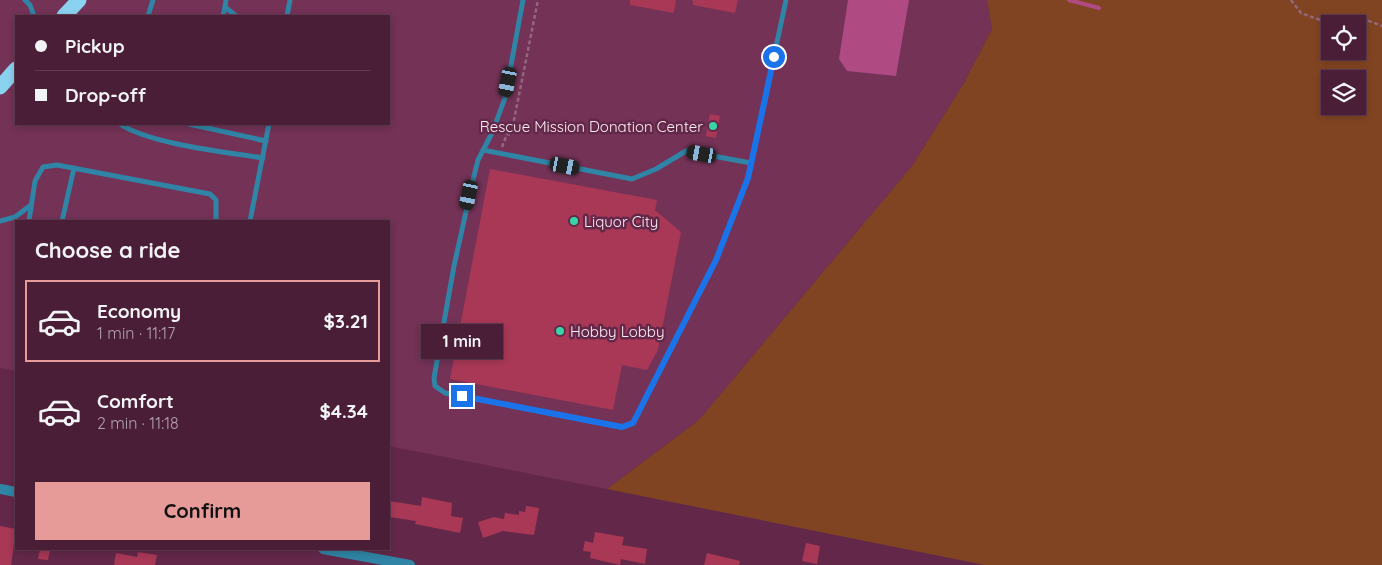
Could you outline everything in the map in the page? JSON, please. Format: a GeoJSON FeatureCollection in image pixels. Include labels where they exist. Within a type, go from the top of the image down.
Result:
{"type":"FeatureCollection","features":[{"type":"Feature","properties":{"kind":"highway"},"geometry":{"type":"LineString","coordinates":[[65,15],[79,0]]}},
{"type":"Feature","properties":{"kind":"highway"},"geometry":{"type":"LineString","coordinates":[[0,87],[15,70]]}},
{"type":"Feature","properties":{"kind":"street"},"geometry":{"type":"LineString","coordinates":[[0,489],[15,492]]}},
{"type":"Feature","properties":{"kind":"street"},"geometry":{"type":"LineString","coordinates":[[328,550],[410,565]]}},
{"type":"Feature","properties":{"kind":"lane"},"geometry":{"type":"LineString","coordinates":[[25,0],[30,5],[34,15]]}},
{"type":"Feature","properties":{"kind":"lane"},"geometry":{"type":"LineString","coordinates":[[148,15],[153,0]]}},
{"type":"Feature","properties":{"kind":"lane"},"geometry":{"type":"LineString","coordinates":[[223,15],[226,0]]}},
{"type":"Feature","properties":{"kind":"lane"},"geometry":{"type":"LineString","coordinates":[[287,15],[290,0]]}},
{"type":"Feature","properties":{"kind":"lane"},"geometry":{"type":"LineString","coordinates":[[523,0],[505,98],[492,133],[483,150],[473,180],[454,266],[435,386],[445,393],[622,427],[633,423],[716,260],[748,178],[786,0]]}},
{"type":"Feature","properties":{"kind":"lane"},"geometry":{"type":"LineString","coordinates":[[225,7],[235,15]]}},
{"type":"Feature","properties":{"kind":"lane"},"geometry":{"type":"LineString","coordinates":[[122,125],[132,132],[194,147],[263,158]]}},
{"type":"Feature","properties":{"kind":"lane"},"geometry":{"type":"LineString","coordinates":[[197,125],[266,141]]}},
{"type":"Feature","properties":{"kind":"lane"},"geometry":{"type":"LineString","coordinates":[[250,220],[270,125]]}},
{"type":"Feature","properties":{"kind":"lane"},"geometry":{"type":"LineString","coordinates":[[483,150],[632,178],[656,169],[686,151],[751,163]]}},
{"type":"Feature","properties":{"kind":"lane"},"geometry":{"type":"LineString","coordinates":[[29,220],[35,181],[42,168],[57,165],[210,194],[216,200],[216,220]]}},
{"type":"Feature","properties":{"kind":"lane"},"geometry":{"type":"LineString","coordinates":[[62,220],[74,168]]}},
{"type":"Feature","properties":{"kind":"lane"},"geometry":{"type":"LineString","coordinates":[[0,222],[16,216],[32,205]]}},
{"type":"Feature","properties":{"kind":"path"},"geometry":{"type":"LineString","coordinates":[[500,153],[507,134],[511,135],[538,0]]}},
{"type":"Feature","properties":{"kind":"path"},"geometry":{"type":"LineString","coordinates":[[1291,0],[1301,12],[1321,20]]}},
{"type":"Feature","properties":{"kind":"path"},"geometry":{"type":"LineString","coordinates":[[1366,20],[1382,26]]}},
{"type":"Feature","properties":{"kind":"shaded area"},"geometry":{"type":"Polygon","coordinates":[[[0,0],[987,0],[992,29],[964,83],[912,166],[699,420],[607,489],[390,446],[390,220],[15,220],[15,371],[0,368],[0,0]]]}},
{"type":"Feature","properties":{"kind":"shaded area"},"geometry":{"type":"Polygon","coordinates":[[[848,0],[909,0],[896,76],[847,71],[839,59],[848,0]]]}},
{"type":"Feature","properties":{"kind":"shaded area"},"geometry":{"type":"Polygon","coordinates":[[[987,0],[1382,0],[1382,565],[985,565],[607,489],[699,420],[912,166],[964,83],[992,29],[987,0]]]}},
{"type":"Feature","properties":{"kind":"building"},"geometry":{"type":"Polygon","coordinates":[[[630,0],[676,0],[674,13],[630,5],[630,0]]]}},
{"type":"Feature","properties":{"kind":"building"},"geometry":{"type":"Polygon","coordinates":[[[693,0],[738,0],[735,13],[693,5],[693,0]]]}},
{"type":"Feature","properties":{"kind":"building","name":"Rescue Mission Donation Center"},"geometry":{"type":"Polygon","coordinates":[[[710,114],[720,116],[716,138],[706,136],[710,114]]]}},
{"type":"Feature","properties":{"kind":"building","name":"Hobby Lobby"},"geometry":{"type":"Polygon","coordinates":[[[490,169],[657,200],[655,210],[681,232],[658,350],[647,370],[622,365],[613,410],[450,379],[490,169]]]}},
{"type":"Feature","properties":{"kind":"building"},"geometry":{"type":"Polygon","coordinates":[[[422,497],[452,503],[451,516],[463,518],[460,533],[415,524],[416,521],[390,517],[390,501],[421,506],[422,497]]]}},
{"type":"Feature","properties":{"kind":"building"},"geometry":{"type":"Polygon","coordinates":[[[526,506],[539,508],[534,535],[503,531],[483,538],[478,522],[494,517],[504,519],[505,513],[519,515],[519,511],[525,512],[526,506]]]}},
{"type":"Feature","properties":{"kind":"building"},"geometry":{"type":"Polygon","coordinates":[[[0,526],[15,529],[11,565],[0,565],[0,526]]]}},
{"type":"Feature","properties":{"kind":"building"},"geometry":{"type":"Polygon","coordinates":[[[595,532],[624,537],[622,545],[647,549],[645,564],[621,559],[620,565],[590,558],[591,552],[583,551],[585,541],[593,543],[595,532]]]}},
{"type":"Feature","properties":{"kind":"building"},"geometry":{"type":"Polygon","coordinates":[[[806,543],[820,546],[817,564],[802,561],[806,543]]]}},
{"type":"Feature","properties":{"kind":"building"},"geometry":{"type":"Polygon","coordinates":[[[40,550],[50,550],[48,560],[38,559],[40,550]]]}},
{"type":"Feature","properties":{"kind":"building"},"geometry":{"type":"Polygon","coordinates":[[[138,552],[157,555],[155,565],[114,565],[116,553],[137,557],[138,552]]]}},
{"type":"Feature","properties":{"kind":"building"},"geometry":{"type":"Polygon","coordinates":[[[707,553],[740,561],[739,565],[704,565],[707,553]]]}},
{"type":"Feature","properties":{"kind":"waterway"},"geometry":{"type":"LineString","coordinates":[[1069,0],[1099,8]]}},
{"type":"Feature","properties":{"kind":"place","name":"Rescue Mission Donation Center"},"geometry":{"type":"Point","coordinates":[713,126]}},
{"type":"Feature","properties":{"kind":"place","name":"Liquor City"},"geometry":{"type":"Point","coordinates":[574,221]}},
{"type":"Feature","properties":{"kind":"place","name":"Hobby Lobby"},"geometry":{"type":"Point","coordinates":[560,331]}},
{"type":"Feature","properties":{"kind":"route"},"geometry":{"type":"LineString","coordinates":[[462,396],[622,427],[633,423],[716,260],[748,178],[774,57]]}}]}
